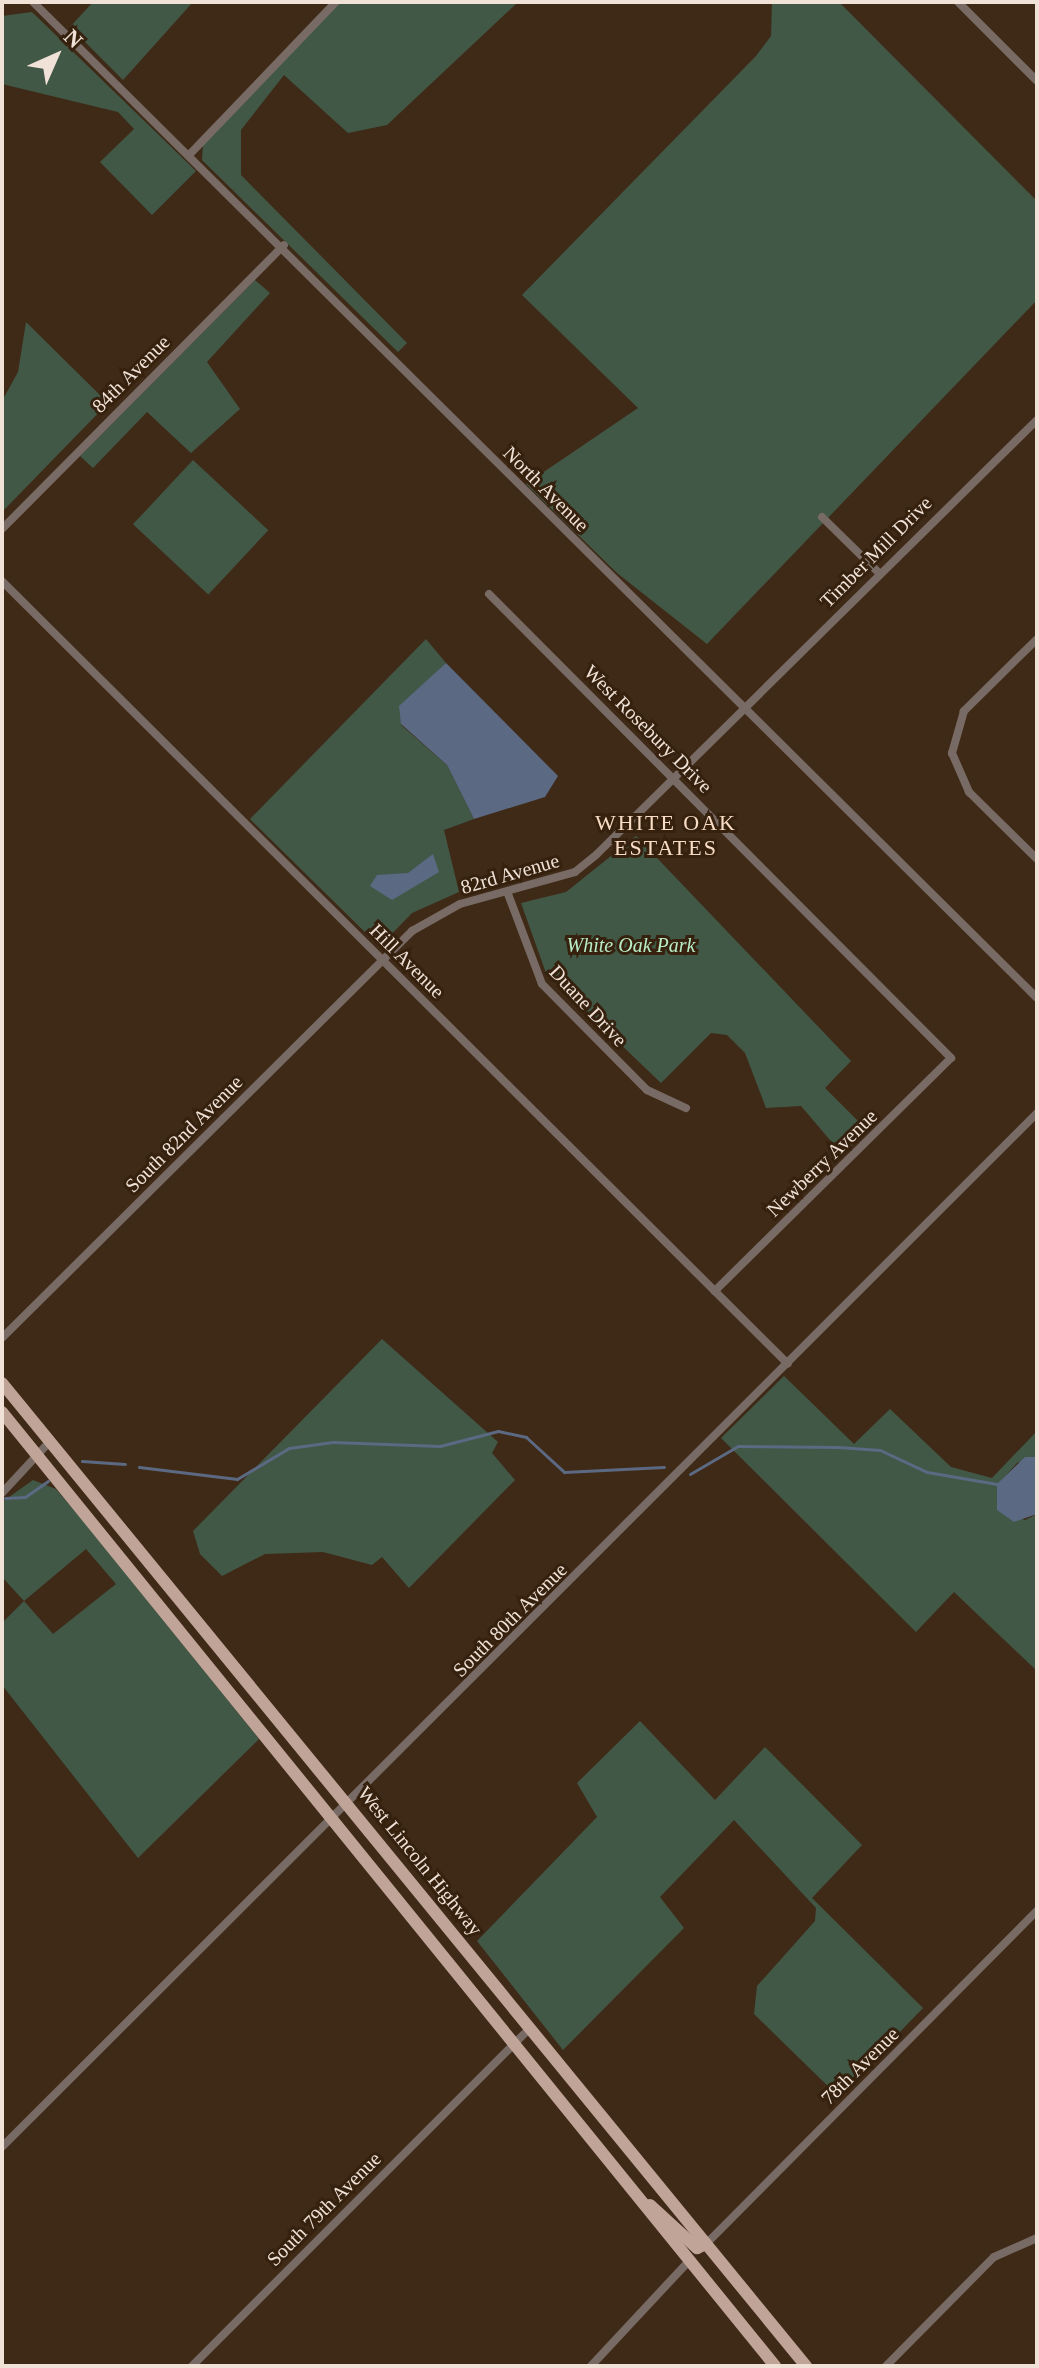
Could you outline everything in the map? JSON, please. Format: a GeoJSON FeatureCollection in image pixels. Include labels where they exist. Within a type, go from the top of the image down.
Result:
{"type":"FeatureCollection","features":[{"type":"Feature","properties":{"kind":"main road","name":"West Lincoln Highway"},"geometry":{"type":"LineString","coordinates":[[2,1383],[806,2366]]}},
{"type":"Feature","properties":{"kind":"main road","name":"West Lincoln Highway"},"geometry":{"type":"LineString","coordinates":[[2,1412],[775,2366]]}},
{"type":"Feature","properties":{"kind":"main road"},"geometry":{"type":"LineString","coordinates":[[631,2191],[697,2248],[706,2244]]}},
{"type":"Feature","properties":{"kind":"street","name":"North Avenue"},"geometry":{"type":"LineString","coordinates":[[33,2],[284,245],[741,710],[1037,998]]}},
{"type":"Feature","properties":{"kind":"street"},"geometry":{"type":"LineString","coordinates":[[190,154],[336,2]]}},
{"type":"Feature","properties":{"kind":"street"},"geometry":{"type":"LineString","coordinates":[[958,2],[1037,81]]}},
{"type":"Feature","properties":{"kind":"street","name":"84th Avenue"},"geometry":{"type":"LineString","coordinates":[[2,529],[284,245]]}},
{"type":"Feature","properties":{"kind":"street","name":"Timber Mill Drive"},"geometry":{"type":"LineString","coordinates":[[741,710],[878,572],[1037,420]]}},
{"type":"Feature","properties":{"kind":"street"},"geometry":{"type":"LineString","coordinates":[[822,517],[878,572]]}},
{"type":"Feature","properties":{"kind":"street","name":"Hill Avenue"},"geometry":{"type":"LineString","coordinates":[[2,581],[788,1364]]}},
{"type":"Feature","properties":{"kind":"street","name":"West Rosebury Drive"},"geometry":{"type":"LineString","coordinates":[[489,594],[951,1058]]}},
{"type":"Feature","properties":{"kind":"street"},"geometry":{"type":"LineString","coordinates":[[1037,640],[964,711],[952,753],[969,792],[1037,859]]}},
{"type":"Feature","properties":{"kind":"street","name":"82rd Avenue"},"geometry":{"type":"LineString","coordinates":[[382,958],[434,916],[575,872],[741,710]]}},
{"type":"Feature","properties":{"kind":"street","name":"Duane Drive"},"geometry":{"type":"LineString","coordinates":[[508,894],[542,984],[647,1090],[686,1108]]}},
{"type":"Feature","properties":{"kind":"street","name":"South 82nd Avenue"},"geometry":{"type":"LineString","coordinates":[[5,1335],[382,958]]}},
{"type":"Feature","properties":{"kind":"street","name":"Newberry Avenue"},"geometry":{"type":"LineString","coordinates":[[715,1291],[951,1058]]}},
{"type":"Feature","properties":{"kind":"street","name":"South 80th Avenue"},"geometry":{"type":"LineString","coordinates":[[2,2147],[1037,1113]]}},
{"type":"Feature","properties":{"kind":"street"},"geometry":{"type":"LineString","coordinates":[[2,1493],[51,1440]]}},
{"type":"Feature","properties":{"kind":"street","name":"78th Avenue"},"geometry":{"type":"LineString","coordinates":[[706,2244],[1037,1911]]}},
{"type":"Feature","properties":{"kind":"street","name":"South 79th Avenue"},"geometry":{"type":"LineString","coordinates":[[192,2366],[479,2075],[530,2028]]}},
{"type":"Feature","properties":{"kind":"street"},"geometry":{"type":"LineString","coordinates":[[886,2366],[994,2257],[1037,2238]]}},
{"type":"Feature","properties":{"kind":"street"},"geometry":{"type":"LineString","coordinates":[[591,2366],[689,2261]]}},
{"type":"Feature","properties":{"kind":"green space"},"geometry":{"type":"Polygon","coordinates":[[[93,2],[193,2],[123,80],[70,27],[93,2]]]}},
{"type":"Feature","properties":{"kind":"green space"},"geometry":{"type":"Polygon","coordinates":[[[340,2],[518,2],[387,125],[348,133],[284,75],[241,130],[241,175],[407,343],[398,352],[202,160],[203,144],[340,2]]]}},
{"type":"Feature","properties":{"kind":"green space"},"geometry":{"type":"Polygon","coordinates":[[[772,2],[839,2],[1037,201],[1037,300],[707,644],[617,573],[526,484],[638,408],[522,295],[756,56],[771,36],[772,2]]]}},
{"type":"Feature","properties":{"kind":"green space"},"geometry":{"type":"Polygon","coordinates":[[[32,12],[196,171],[152,215],[100,162],[134,129],[118,112],[2,84],[2,16],[32,12]]]}},
{"type":"Feature","properties":{"kind":"green space"},"geometry":{"type":"Polygon","coordinates":[[[255,280],[270,293],[207,362],[240,409],[191,453],[147,412],[93,468],[80,456],[255,280]]]}},
{"type":"Feature","properties":{"kind":"green space"},"geometry":{"type":"Polygon","coordinates":[[[26,322],[108,403],[2,512],[2,401],[18,372],[26,322]]]}},
{"type":"Feature","properties":{"kind":"green space"},"geometry":{"type":"Polygon","coordinates":[[[193,460],[268,530],[208,595],[133,524],[193,460]]]}},
{"type":"Feature","properties":{"kind":"green space"},"geometry":{"type":"Polygon","coordinates":[[[426,639],[446,663],[401,725],[447,765],[474,819],[444,830],[459,892],[412,913],[384,942],[373,940],[250,819],[426,639]]]}},
{"type":"Feature","properties":{"kind":"green space","name":"White Oak Park"},"geometry":{"type":"Polygon","coordinates":[[[636,836],[851,1061],[825,1088],[868,1131],[842,1154],[801,1106],[766,1108],[745,1053],[727,1035],[711,1033],[661,1083],[546,973],[521,903],[566,892],[636,836]]]}},
{"type":"Feature","properties":{"kind":"green space"},"geometry":{"type":"Polygon","coordinates":[[[382,1339],[498,1442],[492,1453],[515,1480],[409,1588],[382,1557],[372,1565],[323,1552],[265,1554],[222,1576],[200,1554],[193,1531],[382,1339]]]}},
{"type":"Feature","properties":{"kind":"green space"},"geometry":{"type":"Polygon","coordinates":[[[784,1376],[854,1444],[890,1409],[951,1467],[992,1478],[1037,1431],[1037,1457],[1017,1463],[997,1485],[997,1510],[1025,1520],[1037,1514],[1037,1671],[954,1592],[916,1632],[721,1438],[784,1376]]]}},
{"type":"Feature","properties":{"kind":"green space"},"geometry":{"type":"Polygon","coordinates":[[[33,1480],[56,1489],[259,1739],[138,1858],[2,1685],[2,1623],[24,1601],[2,1577],[2,1502],[33,1480]],[[86,1549],[24,1601],[53,1634],[116,1584],[86,1549]]]}},
{"type":"Feature","properties":{"kind":"green space"},"geometry":{"type":"Polygon","coordinates":[[[640,1721],[715,1800],[765,1747],[862,1845],[812,1898],[923,2008],[838,2096],[754,2014],[757,1986],[815,1921],[816,1908],[734,1820],[660,1897],[684,1928],[563,2050],[477,1941],[597,1817],[577,1783],[640,1721]]]}},
{"type":"Feature","properties":{"kind":"water"},"geometry":{"type":"Polygon","coordinates":[[[446,663],[558,776],[545,797],[474,819],[447,765],[401,724],[399,706],[446,663]]]}},
{"type":"Feature","properties":{"kind":"water"},"geometry":{"type":"Polygon","coordinates":[[[433,854],[439,872],[392,900],[370,886],[377,875],[408,873],[433,854]]]}},
{"type":"Feature","properties":{"kind":"water"},"geometry":{"type":"Polygon","coordinates":[[[1025,1457],[1037,1457],[1037,1514],[1014,1522],[997,1510],[997,1484],[1025,1457]]]}},
{"type":"Feature","properties":{"kind":"waterway"},"geometry":{"type":"LineString","coordinates":[[139,1467],[237,1479],[289,1448],[333,1442],[440,1446],[498,1431],[526,1437],[564,1472],[664,1467]]}},
{"type":"Feature","properties":{"kind":"waterway"},"geometry":{"type":"LineString","coordinates":[[690,1474],[738,1446],[838,1447],[880,1450],[927,1472],[997,1484]]}},
{"type":"Feature","properties":{"kind":"waterway"},"geometry":{"type":"LineString","coordinates":[[82,1461],[125,1464]]}},
{"type":"Feature","properties":{"kind":"waterway"},"geometry":{"type":"LineString","coordinates":[[5,1498],[25,1497],[48,1481]]}},
{"type":"Feature","properties":{"kind":"district","name":"WHITE OAK ESTATES"},"geometry":{"type":"Point","coordinates":[666,834]}}]}
